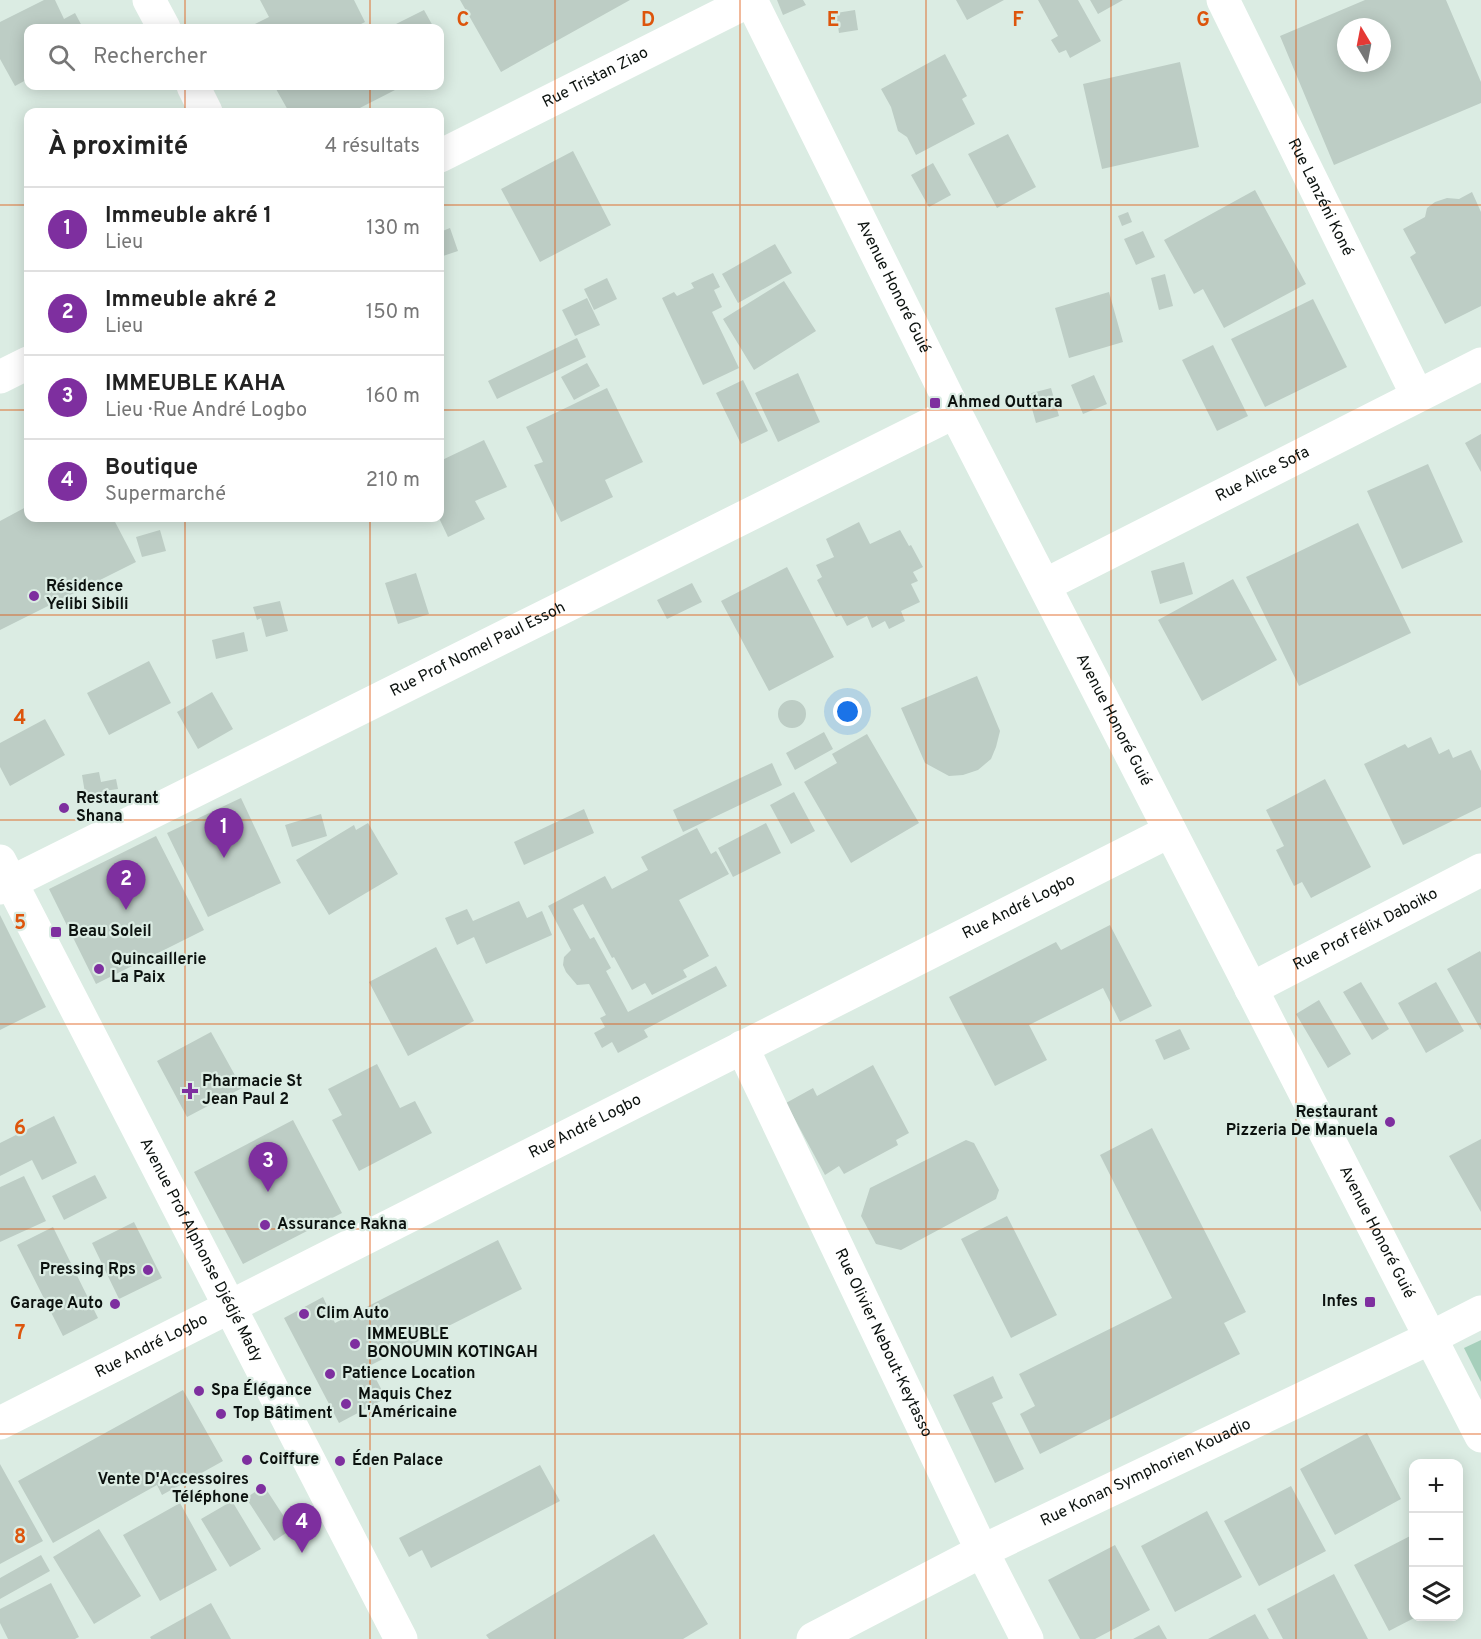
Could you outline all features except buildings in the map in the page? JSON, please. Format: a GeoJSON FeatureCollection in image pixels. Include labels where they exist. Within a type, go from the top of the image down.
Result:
{"type":"FeatureCollection","features":[{"type":"Feature","properties":{"kind":"street"},"geometry":{"type":"LineString","coordinates":[[149,0],[162,24]]}},
{"type":"Feature","properties":{"kind":"street","name":"Rue Tristan Ziao"},"geometry":{"type":"LineString","coordinates":[[444,154],[751,0]]}},
{"type":"Feature","properties":{"kind":"street","name":"Avenue Honoré Guié"},"geometry":{"type":"LineString","coordinates":[[751,0],[955,412],[1481,1436]]}},
{"type":"Feature","properties":{"kind":"street","name":"Rue Lanzéni Koné"},"geometry":{"type":"LineString","coordinates":[[1223,0],[1418,395]]}},
{"type":"Feature","properties":{"kind":"street"},"geometry":{"type":"LineString","coordinates":[[195,90],[204,108]]}},
{"type":"Feature","properties":{"kind":"street","name":"Rue Alice Sofa"},"geometry":{"type":"LineString","coordinates":[[1045,585],[1481,364]]}},
{"type":"Feature","properties":{"kind":"street"},"geometry":{"type":"LineString","coordinates":[[0,377],[24,365]]}},
{"type":"Feature","properties":{"kind":"street","name":"Rue Prof Nomel Paul Essoh"},"geometry":{"type":"LineString","coordinates":[[4,877],[955,412]]}},
{"type":"Feature","properties":{"kind":"street","name":"Rue André Logbo"},"geometry":{"type":"LineString","coordinates":[[0,1423],[1170,831]]}},
{"type":"Feature","properties":{"kind":"street","name":"Rue Prof Félix Daboiko"},"geometry":{"type":"LineString","coordinates":[[1251,989],[1481,870]]}},
{"type":"Feature","properties":{"kind":"street","name":"Avenue Prof Alphonse Djédjé Mady"},"geometry":{"type":"LineString","coordinates":[[4,877],[401,1639]]}},
{"type":"Feature","properties":{"kind":"street","name":"Rue Olivier Nebout-Keytasso"},"geometry":{"type":"LineString","coordinates":[[742,1047],[982,1551],[1027,1639]]}},
{"type":"Feature","properties":{"kind":"street","name":"Rue Konan Symphorien Kouadio"},"geometry":{"type":"LineString","coordinates":[[813,1639],[982,1551],[1481,1312]]}},
{"type":"Feature","properties":{"kind":"green space"},"geometry":{"type":"Polygon","coordinates":[[[1481,1340],[1481,1382],[1464,1348],[1481,1340]]]}},
{"type":"Feature","properties":{"kind":"place","name":"Ahmed Outtara"},"geometry":{"type":"Point","coordinates":[935,403]}},
{"type":"Feature","properties":{"kind":"place","name":"Résidence Yelibi Sibili"},"geometry":{"type":"Point","coordinates":[34,596]}},
{"type":"Feature","properties":{"kind":"place","name":"Restaurant Shana"},"geometry":{"type":"Point","coordinates":[64,808]}},
{"type":"Feature","properties":{"kind":"place","name":"Immeuble akré 1"},"geometry":{"type":"Point","coordinates":[224,858]}},
{"type":"Feature","properties":{"kind":"place","name":"Immeuble akré 2"},"geometry":{"type":"Point","coordinates":[126,910]}},
{"type":"Feature","properties":{"kind":"place","name":"Beau Soleil"},"geometry":{"type":"Point","coordinates":[56,932]}},
{"type":"Feature","properties":{"kind":"place","name":"Quincaillerie La Paix"},"geometry":{"type":"Point","coordinates":[99,969]}},
{"type":"Feature","properties":{"kind":"place","name":"Pharmacie St Jean Paul 2"},"geometry":{"type":"Point","coordinates":[190,1091]}},
{"type":"Feature","properties":{"kind":"place","name":"Restaurant Pizzeria De Manuela"},"geometry":{"type":"Point","coordinates":[1390,1122]}},
{"type":"Feature","properties":{"kind":"place","name":"IMMEUBLE KAHA"},"geometry":{"type":"Point","coordinates":[268,1192]}},
{"type":"Feature","properties":{"kind":"place","name":"Assurance Rakna"},"geometry":{"type":"Point","coordinates":[265,1225]}},
{"type":"Feature","properties":{"kind":"place","name":"Pressing Rps"},"geometry":{"type":"Point","coordinates":[148,1270]}},
{"type":"Feature","properties":{"kind":"place","name":"Infes"},"geometry":{"type":"Point","coordinates":[1370,1302]}},
{"type":"Feature","properties":{"kind":"place","name":"Garage Auto"},"geometry":{"type":"Point","coordinates":[115,1304]}},
{"type":"Feature","properties":{"kind":"place","name":"Clim Auto"},"geometry":{"type":"Point","coordinates":[304,1314]}},
{"type":"Feature","properties":{"kind":"place","name":"IMMEUBLE BONOUMIN KOTINGAH"},"geometry":{"type":"Point","coordinates":[355,1344]}},
{"type":"Feature","properties":{"kind":"place","name":"Patience Location"},"geometry":{"type":"Point","coordinates":[330,1374]}},
{"type":"Feature","properties":{"kind":"place","name":"Spa Élégance"},"geometry":{"type":"Point","coordinates":[199,1391]}},
{"type":"Feature","properties":{"kind":"place","name":"Maquis Chez L'Américaine"},"geometry":{"type":"Point","coordinates":[346,1404]}},
{"type":"Feature","properties":{"kind":"place","name":"Top Bâtiment"},"geometry":{"type":"Point","coordinates":[221,1414]}},
{"type":"Feature","properties":{"kind":"place","name":"Coiffure"},"geometry":{"type":"Point","coordinates":[247,1460]}},
{"type":"Feature","properties":{"kind":"place","name":"Éden Palace"},"geometry":{"type":"Point","coordinates":[340,1461]}},
{"type":"Feature","properties":{"kind":"place","name":"Vente D'Accessoires Téléphone"},"geometry":{"type":"Point","coordinates":[261,1489]}},
{"type":"Feature","properties":{"kind":"place","name":"Boutique"},"geometry":{"type":"Point","coordinates":[302,1553]}}]}
